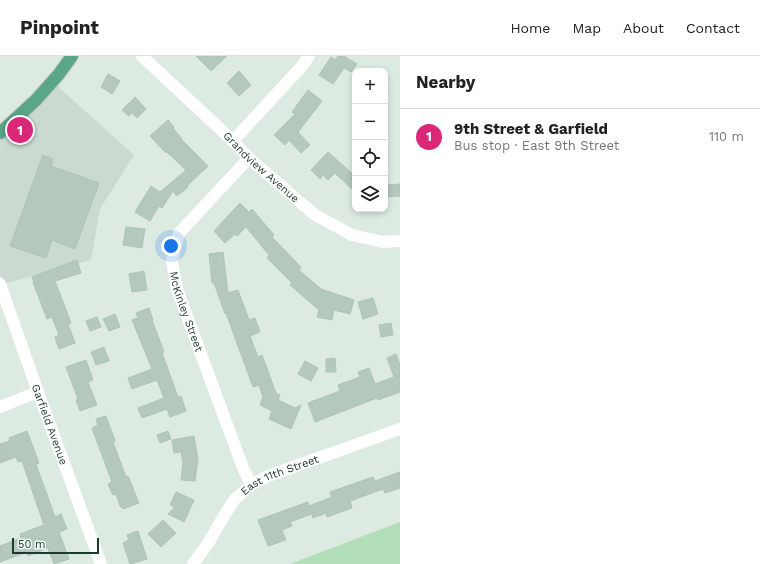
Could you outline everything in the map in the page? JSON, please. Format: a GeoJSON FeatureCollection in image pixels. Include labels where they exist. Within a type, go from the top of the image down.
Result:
{"type":"FeatureCollection","features":[{"type":"Feature","properties":{"kind":"main road"},"geometry":{"type":"LineString","coordinates":[[0,133],[36,100],[54,80],[72,56]]}},
{"type":"Feature","properties":{"kind":"street","name":"Grandview Avenue"},"geometry":{"type":"LineString","coordinates":[[142,56],[233,141],[249,158],[316,215],[352,235],[383,242],[400,241]]}},
{"type":"Feature","properties":{"kind":"street"},"geometry":{"type":"LineString","coordinates":[[233,141],[302,66],[308,56]]}},
{"type":"Feature","properties":{"kind":"street","name":"McKinley Street"},"geometry":{"type":"LineString","coordinates":[[249,158],[178,233],[172,261],[177,289],[243,468],[251,485]]}},
{"type":"Feature","properties":{"kind":"street","name":"Garfield Avenue"},"geometry":{"type":"LineString","coordinates":[[0,284],[101,564]]}},
{"type":"Feature","properties":{"kind":"street"},"geometry":{"type":"LineString","coordinates":[[0,407],[38,392]]}},
{"type":"Feature","properties":{"kind":"street","name":"East 11th Street"},"geometry":{"type":"LineString","coordinates":[[193,564],[209,542],[235,499],[251,485],[268,476],[400,429]]}},
{"type":"Feature","properties":{"kind":"shaded area"},"geometry":{"type":"Polygon","coordinates":[[[55,84],[134,155],[100,209],[91,260],[3,284],[0,274],[0,138],[55,84]]]}},
{"type":"Feature","properties":{"kind":"green space"},"geometry":{"type":"Polygon","coordinates":[[[400,522],[400,564],[290,564],[400,522]]]}},
{"type":"Feature","properties":{"kind":"building"},"geometry":{"type":"Polygon","coordinates":[[[196,56],[227,56],[211,71],[196,56]]]}},
{"type":"Feature","properties":{"kind":"building"},"geometry":{"type":"Polygon","coordinates":[[[338,56],[344,56],[357,64],[354,68],[352,68],[351,72],[344,68],[333,84],[319,75],[331,57],[335,60],[338,56]]]}},
{"type":"Feature","properties":{"kind":"building"},"geometry":{"type":"Polygon","coordinates":[[[239,71],[251,85],[239,96],[227,83],[239,71]]]}},
{"type":"Feature","properties":{"kind":"building"},"geometry":{"type":"Polygon","coordinates":[[[108,74],[120,81],[112,94],[101,87],[108,74]]]}},
{"type":"Feature","properties":{"kind":"building"},"geometry":{"type":"Polygon","coordinates":[[[308,90],[322,101],[298,132],[310,145],[301,153],[289,140],[285,145],[274,135],[295,114],[292,112],[308,90]]]}},
{"type":"Feature","properties":{"kind":"building"},"geometry":{"type":"Polygon","coordinates":[[[135,97],[146,109],[137,118],[132,113],[129,116],[122,110],[135,97]]]}},
{"type":"Feature","properties":{"kind":"building"},"geometry":{"type":"Polygon","coordinates":[[[168,120],[181,139],[208,166],[177,196],[173,191],[162,208],[159,206],[150,221],[135,212],[151,186],[160,192],[186,170],[167,152],[166,153],[150,136],[168,120]]]}},
{"type":"Feature","properties":{"kind":"building"},"geometry":{"type":"Polygon","coordinates":[[[328,152],[352,173],[352,189],[335,173],[328,180],[323,175],[320,179],[311,170],[328,152]]]}},
{"type":"Feature","properties":{"kind":"building"},"geometry":{"type":"Polygon","coordinates":[[[43,155],[53,159],[51,166],[99,183],[75,249],[52,240],[46,258],[10,246],[43,155]]]}},
{"type":"Feature","properties":{"kind":"building"},"geometry":{"type":"Polygon","coordinates":[[[400,184],[400,196],[388,197],[388,185],[400,184]]]}},
{"type":"Feature","properties":{"kind":"building"},"geometry":{"type":"Polygon","coordinates":[[[240,203],[249,212],[252,209],[274,235],[272,237],[301,267],[299,270],[321,289],[354,300],[350,314],[334,310],[332,320],[317,317],[319,310],[290,285],[292,283],[267,258],[269,255],[246,227],[237,236],[235,234],[225,243],[214,231],[240,203]]]}},
{"type":"Feature","properties":{"kind":"building"},"geometry":{"type":"Polygon","coordinates":[[[126,227],[145,229],[142,248],[123,245],[126,227]]]}},
{"type":"Feature","properties":{"kind":"building"},"geometry":{"type":"Polygon","coordinates":[[[223,252],[228,293],[238,290],[249,320],[255,318],[260,332],[250,336],[258,357],[262,355],[276,393],[280,395],[278,400],[295,408],[301,405],[291,429],[269,419],[272,411],[260,405],[263,397],[259,385],[253,387],[226,313],[225,314],[214,283],[212,283],[209,254],[223,252]]]}},
{"type":"Feature","properties":{"kind":"building"},"geometry":{"type":"Polygon","coordinates":[[[77,260],[81,273],[55,281],[71,323],[68,324],[75,343],[59,349],[55,337],[59,335],[52,317],[47,319],[32,277],[77,260]]]}},
{"type":"Feature","properties":{"kind":"building"},"geometry":{"type":"Polygon","coordinates":[[[144,271],[147,290],[132,292],[129,274],[144,271]]]}},
{"type":"Feature","properties":{"kind":"building"},"geometry":{"type":"Polygon","coordinates":[[[373,298],[378,314],[363,319],[358,302],[373,298]]]}},
{"type":"Feature","properties":{"kind":"building"},"geometry":{"type":"Polygon","coordinates":[[[149,308],[164,352],[162,353],[178,397],[181,396],[186,411],[170,417],[167,409],[142,418],[138,408],[164,398],[157,380],[132,389],[128,378],[152,369],[132,320],[138,318],[136,313],[149,308]]]}},
{"type":"Feature","properties":{"kind":"building"},"geometry":{"type":"Polygon","coordinates":[[[115,314],[120,327],[109,331],[103,319],[115,314]]]}},
{"type":"Feature","properties":{"kind":"building"},"geometry":{"type":"Polygon","coordinates":[[[97,317],[101,327],[90,331],[86,321],[97,317]]]}},
{"type":"Feature","properties":{"kind":"building"},"geometry":{"type":"Polygon","coordinates":[[[391,323],[393,335],[381,337],[379,325],[391,323]]]}},
{"type":"Feature","properties":{"kind":"building"},"geometry":{"type":"Polygon","coordinates":[[[104,347],[109,361],[96,365],[91,352],[104,347]]]}},
{"type":"Feature","properties":{"kind":"building"},"geometry":{"type":"Polygon","coordinates":[[[396,354],[400,365],[400,392],[378,400],[377,398],[315,422],[308,403],[340,391],[338,385],[360,377],[358,372],[369,368],[375,384],[394,377],[387,358],[396,354]]]}},
{"type":"Feature","properties":{"kind":"building"},"geometry":{"type":"Polygon","coordinates":[[[335,358],[336,372],[326,372],[326,359],[335,358]]]}},
{"type":"Feature","properties":{"kind":"building"},"geometry":{"type":"Polygon","coordinates":[[[86,360],[93,380],[88,382],[97,405],[80,411],[76,400],[78,399],[66,367],[86,360]]]}},
{"type":"Feature","properties":{"kind":"building"},"geometry":{"type":"Polygon","coordinates":[[[305,361],[318,368],[311,381],[298,374],[305,361]]]}},
{"type":"Feature","properties":{"kind":"building"},"geometry":{"type":"Polygon","coordinates":[[[106,416],[115,441],[113,442],[126,477],[128,476],[139,503],[123,509],[120,506],[116,494],[113,495],[108,484],[112,482],[92,428],[98,425],[96,419],[106,416]]]}},
{"type":"Feature","properties":{"kind":"building"},"geometry":{"type":"Polygon","coordinates":[[[27,431],[39,463],[36,464],[55,517],[61,514],[67,529],[59,532],[69,559],[54,564],[48,548],[28,556],[27,552],[0,562],[0,546],[21,538],[20,534],[44,525],[22,461],[18,462],[16,457],[0,463],[0,444],[10,441],[9,438],[27,431]]]}},
{"type":"Feature","properties":{"kind":"building"},"geometry":{"type":"Polygon","coordinates":[[[168,431],[171,439],[160,443],[157,435],[168,431]]]}},
{"type":"Feature","properties":{"kind":"building"},"geometry":{"type":"Polygon","coordinates":[[[194,436],[198,459],[195,481],[181,480],[183,462],[181,452],[174,453],[172,440],[194,436]]]}},
{"type":"Feature","properties":{"kind":"building"},"geometry":{"type":"Polygon","coordinates":[[[400,472],[400,488],[385,493],[383,489],[350,501],[352,508],[327,517],[326,513],[313,518],[312,514],[290,522],[292,526],[282,530],[286,540],[268,546],[258,520],[308,502],[309,506],[332,497],[330,492],[373,477],[375,481],[400,472]]]}},
{"type":"Feature","properties":{"kind":"building"},"geometry":{"type":"Polygon","coordinates":[[[176,492],[194,500],[184,522],[168,514],[175,507],[170,505],[176,492]]]}},
{"type":"Feature","properties":{"kind":"building"},"geometry":{"type":"Polygon","coordinates":[[[163,520],[176,533],[161,547],[148,534],[163,520]]]}},
{"type":"Feature","properties":{"kind":"building"},"geometry":{"type":"Polygon","coordinates":[[[138,531],[147,559],[130,564],[123,543],[129,540],[127,535],[138,531]]]}},
{"type":"Feature","properties":{"kind":"place","name":"9th Street & Garfield"},"geometry":{"type":"Point","coordinates":[20,130]}}]}
